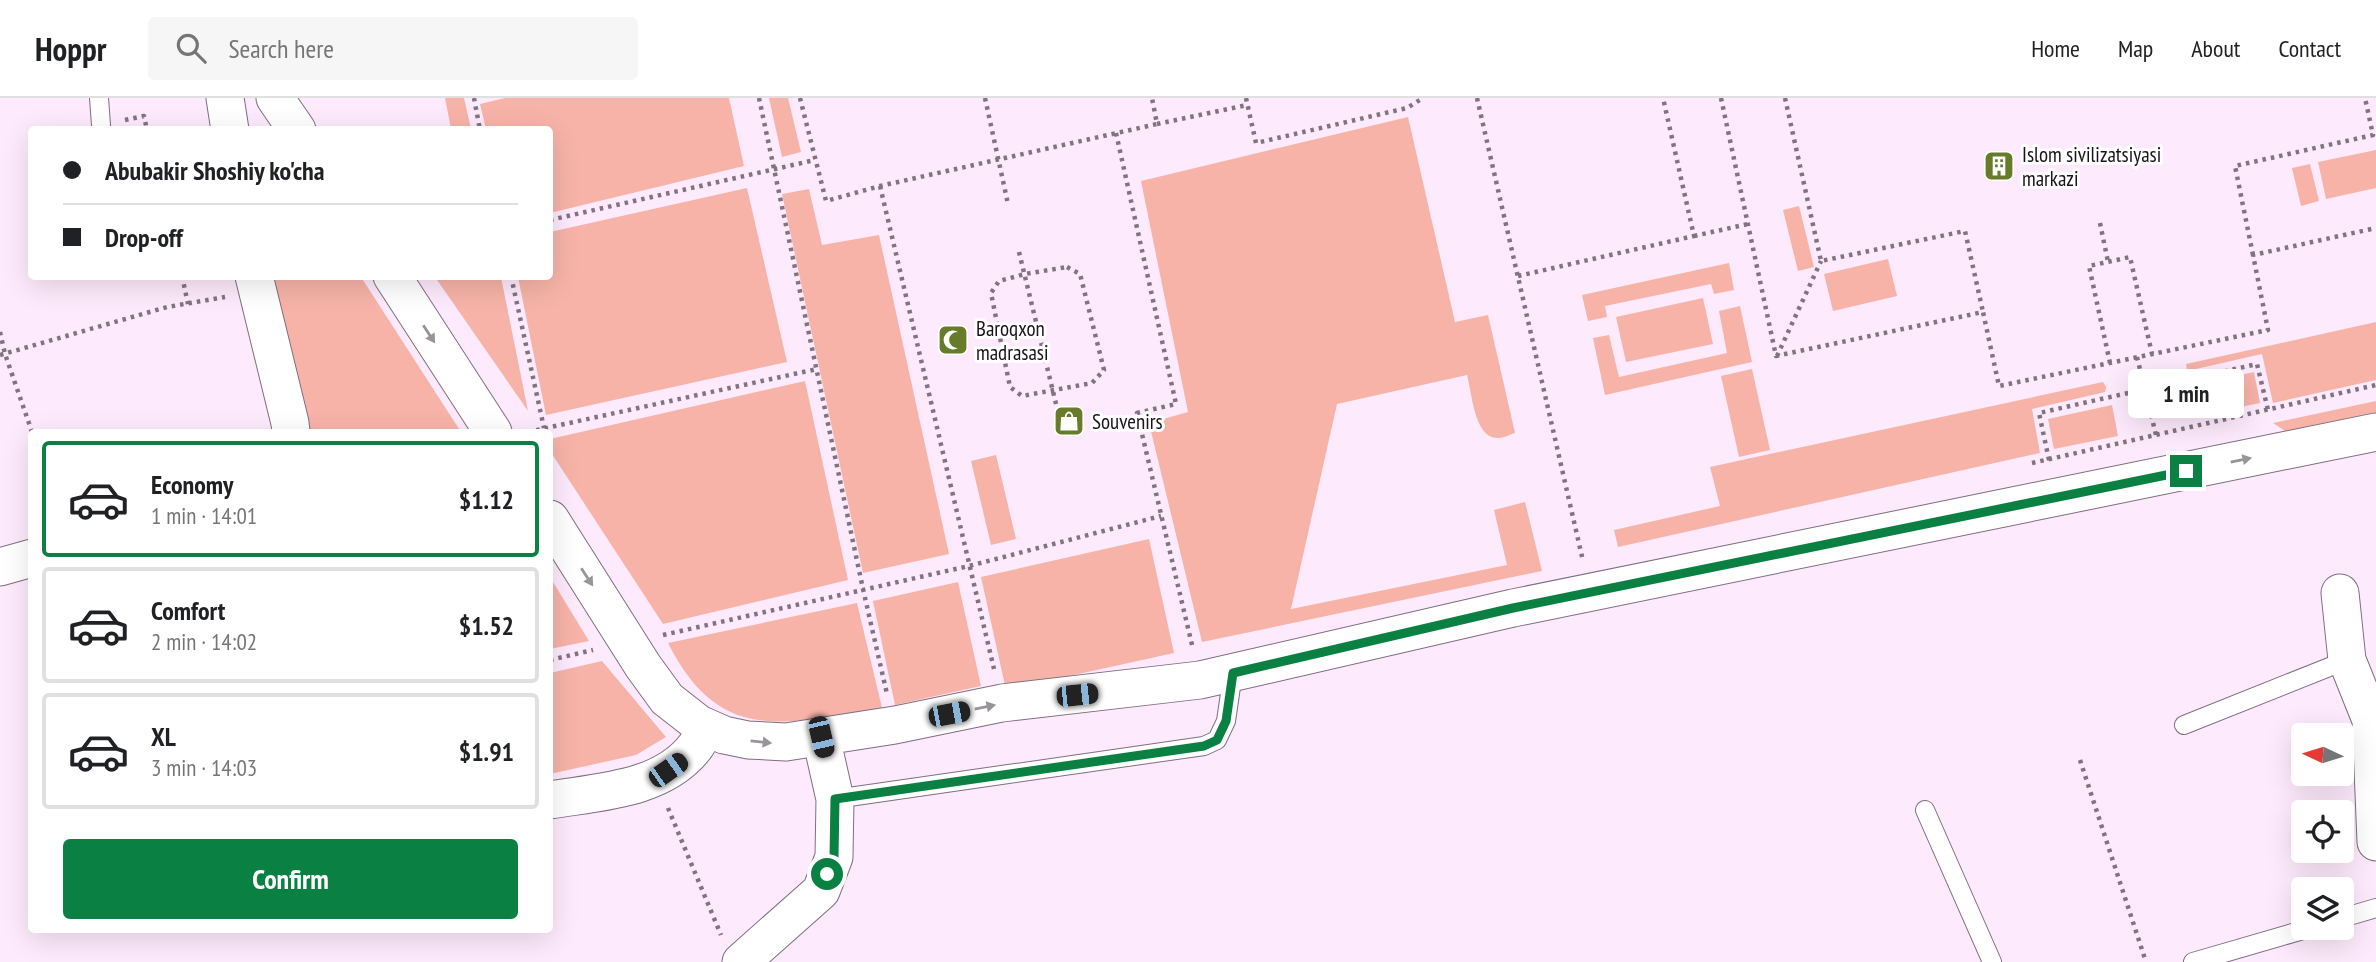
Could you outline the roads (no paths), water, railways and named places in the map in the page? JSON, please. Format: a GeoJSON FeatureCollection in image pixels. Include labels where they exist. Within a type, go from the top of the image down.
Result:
{"type":"FeatureCollection","features":[{"type":"Feature","properties":{"kind":"street"},"geometry":{"type":"LineString","coordinates":[[225,98],[229,126]]}},
{"type":"Feature","properties":{"kind":"street"},"geometry":{"type":"LineString","coordinates":[[275,98],[294,126]]}},
{"type":"Feature","properties":{"kind":"street"},"geometry":{"type":"LineString","coordinates":[[395,280],[491,429]]}},
{"type":"Feature","properties":{"kind":"street"},"geometry":{"type":"LineString","coordinates":[[256,284],[290,429]]}},
{"type":"Feature","properties":{"kind":"street"},"geometry":{"type":"LineString","coordinates":[[553,524],[643,666],[667,699],[688,717],[724,735],[761,743],[786,742],[895,725],[1003,703],[1217,677],[1500,611],[2376,432]]}},
{"type":"Feature","properties":{"kind":"street"},"geometry":{"type":"LineString","coordinates":[[0,567],[28,559]]}},
{"type":"Feature","properties":{"kind":"street"},"geometry":{"type":"LineString","coordinates":[[2340,593],[2347,660],[2373,721],[2376,842]]}},
{"type":"Feature","properties":{"kind":"street"},"geometry":{"type":"LineString","coordinates":[[553,800],[621,789],[654,778],[682,761],[696,746],[705,727]]}},
{"type":"Feature","properties":{"kind":"street"},"geometry":{"type":"LineString","coordinates":[[731,950],[821,891],[834,857],[835,799],[821,737]]}},
{"type":"Feature","properties":{"kind":"lane"},"geometry":{"type":"LineString","coordinates":[[99,98],[101,125]]}},
{"type":"Feature","properties":{"kind":"lane"},"geometry":{"type":"LineString","coordinates":[[2184,725],[2347,660]]}},
{"type":"Feature","properties":{"kind":"lane"},"geometry":{"type":"LineString","coordinates":[[835,799],[1204,746],[1217,740],[1226,721],[1217,677]]}},
{"type":"Feature","properties":{"kind":"lane"},"geometry":{"type":"LineString","coordinates":[[1925,810],[1992,962]]}},
{"type":"Feature","properties":{"kind":"lane"},"geometry":{"type":"LineString","coordinates":[[2354,914],[2376,908]]}},
{"type":"Feature","properties":{"kind":"lane"},"geometry":{"type":"LineString","coordinates":[[2193,962],[2291,934]]}},
{"type":"Feature","properties":{"kind":"place","name":"Islom sivilizatsiyasi markazi"},"geometry":{"type":"Point","coordinates":[1999,166]}},
{"type":"Feature","properties":{"kind":"place","name":"Baroqxon madrasasi"},"geometry":{"type":"Point","coordinates":[953,340]}},
{"type":"Feature","properties":{"kind":"place","name":"Souvenirs"},"geometry":{"type":"Point","coordinates":[1069,421]}}]}
